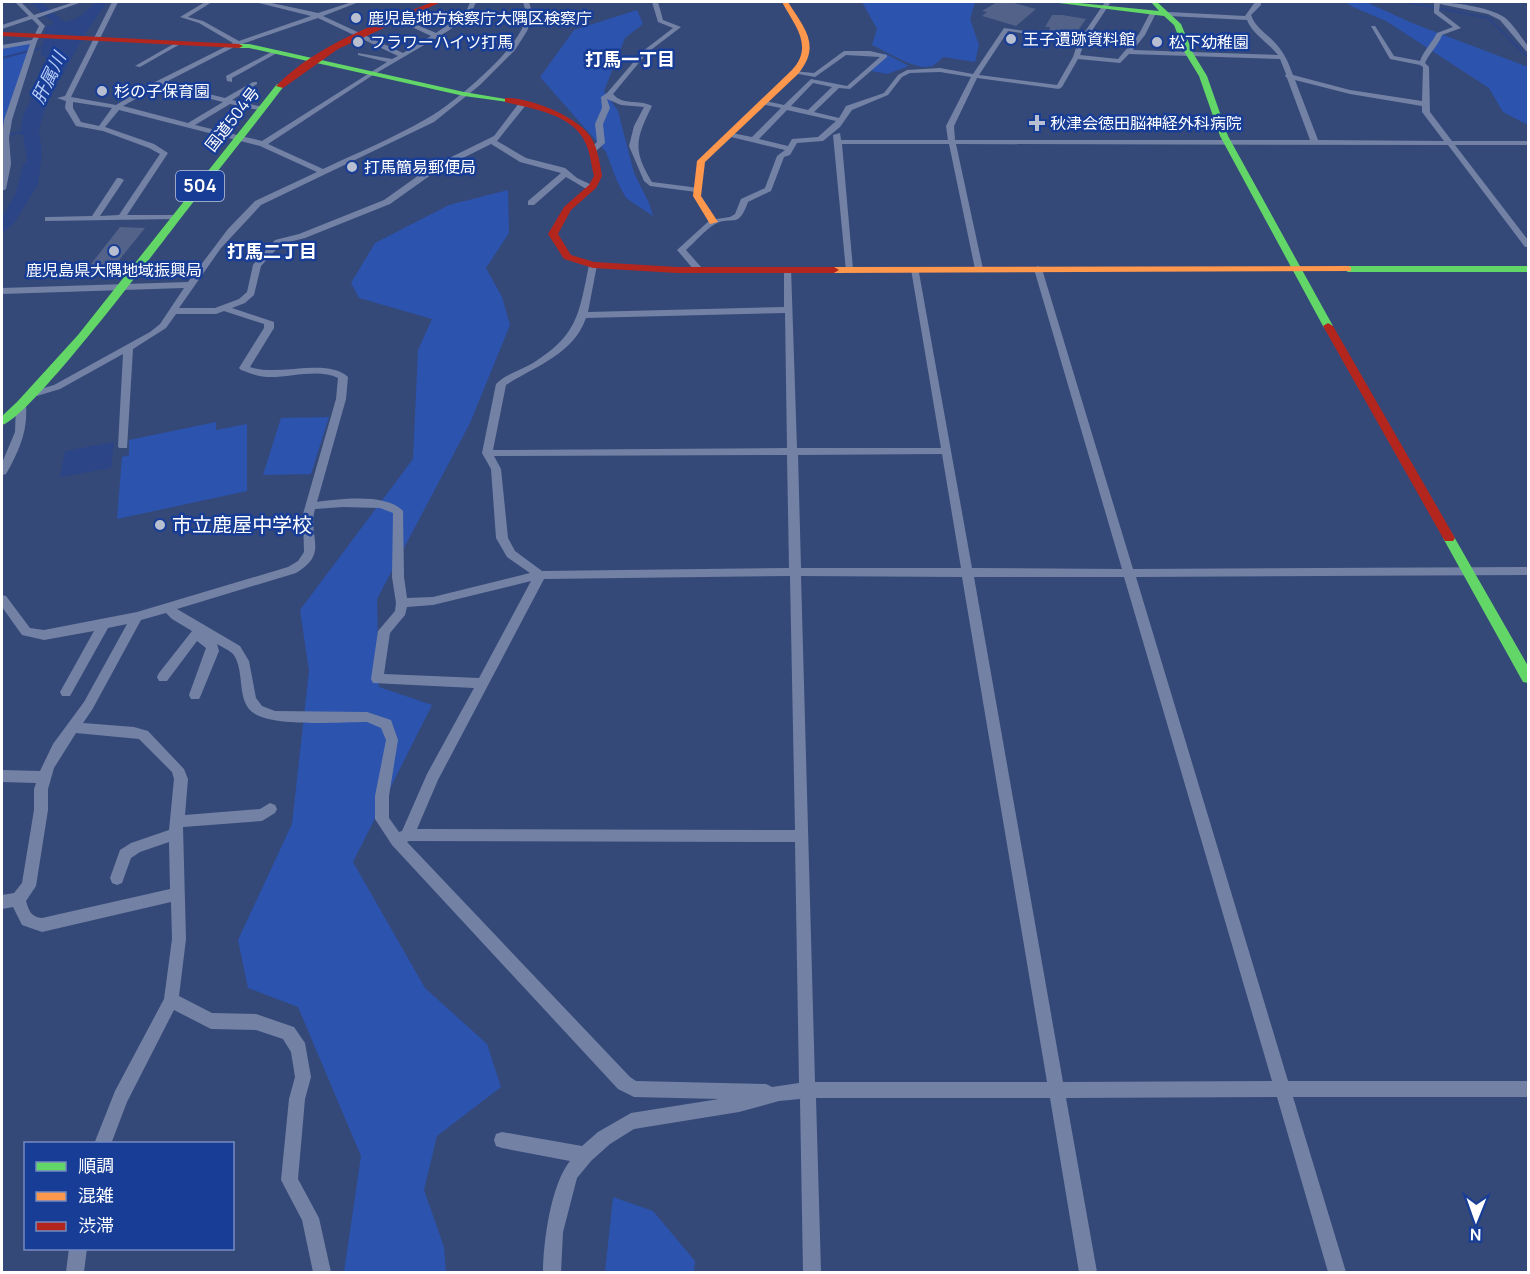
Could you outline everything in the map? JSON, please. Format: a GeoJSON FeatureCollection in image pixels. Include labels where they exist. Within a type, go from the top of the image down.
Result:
{"type":"FeatureCollection","features":[{"type":"Feature","properties":{"kind":"main road","name":"国道504号"},"geometry":{"type":"LineString","coordinates":[[2,421],[25,400],[82,337],[278,87],[311,60],[357,34],[438,2]]}},
{"type":"Feature","properties":{"kind":"main road"},"geometry":{"type":"LineString","coordinates":[[713,222],[697,196],[701,161],[795,72],[806,56],[805,45],[785,2]]}},
{"type":"Feature","properties":{"kind":"main road"},"geometry":{"type":"LineString","coordinates":[[1054,2],[1153,7],[1169,14],[1177,24],[1189,53],[1199,66],[1228,143],[1295,268],[1528,678]]}},
{"type":"Feature","properties":{"kind":"main road"},"geometry":{"type":"LineString","coordinates":[[2,34],[37,39],[236,44],[553,111],[582,131],[588,138],[598,176],[591,188],[567,209],[553,234],[567,257],[593,265],[677,270],[1528,269]]}},
{"type":"Feature","properties":{"kind":"street"},"geometry":{"type":"LineString","coordinates":[[2,189],[7,164],[4,134],[42,26],[18,2]]}},
{"type":"Feature","properties":{"kind":"street"},"geometry":{"type":"LineString","coordinates":[[2,27],[63,5],[79,2]]}},
{"type":"Feature","properties":{"kind":"street"},"geometry":{"type":"LineString","coordinates":[[114,2],[66,98],[69,108],[80,124],[102,127],[129,139],[150,144],[164,153],[122,219]]}},
{"type":"Feature","properties":{"kind":"street"},"geometry":{"type":"LineString","coordinates":[[208,2],[183,17],[201,22],[236,44]]}},
{"type":"Feature","properties":{"kind":"street"},"geometry":{"type":"LineString","coordinates":[[261,2],[317,15],[402,56]]}},
{"type":"Feature","properties":{"kind":"street"},"geometry":{"type":"LineString","coordinates":[[102,127],[117,107],[128,99],[236,44],[356,2]]}},
{"type":"Feature","properties":{"kind":"street"},"geometry":{"type":"LineString","coordinates":[[263,144],[371,74],[436,36],[469,13],[473,2]]}},
{"type":"Feature","properties":{"kind":"street"},"geometry":{"type":"LineString","coordinates":[[2,471],[13,454],[20,435],[25,400],[57,387],[153,334],[163,326],[226,235],[258,203],[431,120],[464,94],[501,61],[527,28],[531,10],[526,2]]}},
{"type":"Feature","properties":{"kind":"street"},"geometry":{"type":"LineString","coordinates":[[592,150],[601,143],[599,124],[606,108],[603,98],[645,52],[678,27],[660,21],[655,2]]}},
{"type":"Feature","properties":{"kind":"street"},"geometry":{"type":"LineString","coordinates":[[1258,2],[1258,5],[1248,15],[1252,26],[1273,44],[1283,57],[1288,76],[1315,143]]}},
{"type":"Feature","properties":{"kind":"street"},"geometry":{"type":"LineString","coordinates":[[1422,63],[1439,34],[1458,28],[1436,12],[1439,2],[1490,13],[1502,19],[1528,50]]}},
{"type":"Feature","properties":{"kind":"street"},"geometry":{"type":"LineString","coordinates":[[698,269],[681,250],[713,222],[732,219],[739,215],[744,201],[768,189],[781,156],[790,149],[795,141],[820,138],[838,123],[843,114],[852,106],[886,94],[900,76],[909,71],[940,70],[1059,87],[1082,41],[1106,4]]}},
{"type":"Feature","properties":{"kind":"street"},"geometry":{"type":"LineString","coordinates":[[1076,57],[1120,61],[1142,35],[1153,7]]}},
{"type":"Feature","properties":{"kind":"street"},"geometry":{"type":"LineString","coordinates":[[1169,14],[1249,18]]}},
{"type":"Feature","properties":{"kind":"street"},"geometry":{"type":"LineString","coordinates":[[397,18],[436,36]]}},
{"type":"Feature","properties":{"kind":"street"},"geometry":{"type":"LineString","coordinates":[[1373,27],[1392,58],[1422,63],[1426,67],[1426,112],[1528,245]]}},
{"type":"Feature","properties":{"kind":"street"},"geometry":{"type":"LineString","coordinates":[[979,269],[952,143],[951,126],[975,76],[1006,29],[1082,41]]}},
{"type":"Feature","properties":{"kind":"street"},"geometry":{"type":"LineString","coordinates":[[2,47],[37,39]]}},
{"type":"Feature","properties":{"kind":"street"},"geometry":{"type":"LineString","coordinates":[[138,66],[179,44]]}},
{"type":"Feature","properties":{"kind":"street"},"geometry":{"type":"LineString","coordinates":[[754,140],[811,81],[848,88],[885,56],[874,51],[859,54],[844,53],[815,75],[795,72]]}},
{"type":"Feature","properties":{"kind":"street"},"geometry":{"type":"LineString","coordinates":[[230,81],[228,77],[275,52]]}},
{"type":"Feature","properties":{"kind":"street"},"geometry":{"type":"LineString","coordinates":[[1128,52],[1283,57]]}},
{"type":"Feature","properties":{"kind":"street"},"geometry":{"type":"LineString","coordinates":[[360,54],[393,61]]}},
{"type":"Feature","properties":{"kind":"street"},"geometry":{"type":"LineString","coordinates":[[1288,76],[1350,92],[1426,104]]}},
{"type":"Feature","properties":{"kind":"street"},"geometry":{"type":"LineString","coordinates":[[157,83],[260,109]]}},
{"type":"Feature","properties":{"kind":"street"},"geometry":{"type":"LineString","coordinates":[[188,126],[255,83]]}},
{"type":"Feature","properties":{"kind":"street"},"geometry":{"type":"LineString","coordinates":[[809,113],[837,86]]}},
{"type":"Feature","properties":{"kind":"street"},"geometry":{"type":"LineString","coordinates":[[609,94],[620,104],[648,106],[638,126],[633,146],[643,166],[646,180],[651,184],[696,190]]}},
{"type":"Feature","properties":{"kind":"street"},"geometry":{"type":"LineString","coordinates":[[66,98],[117,107],[263,144],[324,172]]}},
{"type":"Feature","properties":{"kind":"street"},"geometry":{"type":"LineString","coordinates":[[764,102],[838,123]]}},
{"type":"Feature","properties":{"kind":"street"},"geometry":{"type":"LineString","coordinates":[[227,309],[252,293],[257,265],[278,242],[302,236],[387,202],[432,170],[492,141],[510,123],[522,105]]}},
{"type":"Feature","properties":{"kind":"street"},"geometry":{"type":"LineString","coordinates":[[838,123],[837,142],[849,269]]}},
{"type":"Feature","properties":{"kind":"street"},"geometry":{"type":"LineString","coordinates":[[730,134],[790,149]]}},
{"type":"Feature","properties":{"kind":"street"},"geometry":{"type":"LineString","coordinates":[[492,141],[523,160],[562,170],[574,180],[591,188]]}},
{"type":"Feature","properties":{"kind":"street"},"geometry":{"type":"LineString","coordinates":[[837,142],[1528,143]]}},
{"type":"Feature","properties":{"kind":"street"},"geometry":{"type":"LineString","coordinates":[[531,204],[566,173]]}},
{"type":"Feature","properties":{"kind":"street"},"geometry":{"type":"LineString","coordinates":[[94,219],[120,180]]}},
{"type":"Feature","properties":{"kind":"street"},"geometry":{"type":"LineString","coordinates":[[48,219],[175,217]]}},
{"type":"Feature","properties":{"kind":"street"},"geometry":{"type":"LineString","coordinates":[[540,575],[511,554],[502,538],[496,469],[487,453],[501,384],[537,365],[578,331],[593,265]]}},
{"type":"Feature","properties":{"kind":"street"},"geometry":{"type":"LineString","coordinates":[[915,269],[1088,1272]]}},
{"type":"Feature","properties":{"kind":"street"},"geometry":{"type":"LineString","coordinates":[[1038,269],[1337,1272]]}},
{"type":"Feature","properties":{"kind":"street"},"geometry":{"type":"LineString","coordinates":[[788,270],[812,1272]]}},
{"type":"Feature","properties":{"kind":"street"},"geometry":{"type":"LineString","coordinates":[[2,291],[190,285]]}},
{"type":"Feature","properties":{"kind":"street"},"geometry":{"type":"LineString","coordinates":[[2,598],[26,632],[44,635],[137,617],[292,570],[302,564],[310,552],[308,514],[342,399],[344,377],[340,374],[328,373],[262,374],[244,368],[269,328],[269,322],[227,309],[204,312],[173,311]]}},
{"type":"Feature","properties":{"kind":"street"},"geometry":{"type":"LineString","coordinates":[[583,315],[789,310]]}},
{"type":"Feature","properties":{"kind":"street"},"geometry":{"type":"LineString","coordinates":[[123,446],[128,347]]}},
{"type":"Feature","properties":{"kind":"street"},"geometry":{"type":"LineString","coordinates":[[487,453],[946,451]]}},
{"type":"Feature","properties":{"kind":"street"},"geometry":{"type":"LineString","coordinates":[[311,506],[338,503],[388,506],[398,511],[398,577],[401,612],[384,631],[377,679],[482,683]]}},
{"type":"Feature","properties":{"kind":"street"},"geometry":{"type":"LineString","coordinates":[[402,603],[433,601],[540,575],[795,572],[1528,571]]}},
{"type":"Feature","properties":{"kind":"street"},"geometry":{"type":"LineString","coordinates":[[402,838],[540,575]]}},
{"type":"Feature","properties":{"kind":"street"},"geometry":{"type":"LineString","coordinates":[[167,607],[212,646],[213,651],[195,695]]}},
{"type":"Feature","properties":{"kind":"street"},"geometry":{"type":"LineString","coordinates":[[2,902],[18,899],[29,885],[37,843],[41,789],[45,777],[58,748],[88,706],[137,617]]}},
{"type":"Feature","properties":{"kind":"street"},"geometry":{"type":"LineString","coordinates":[[66,692],[104,624]]}},
{"type":"Feature","properties":{"kind":"street"},"geometry":{"type":"LineString","coordinates":[[163,677],[197,631]]}},
{"type":"Feature","properties":{"kind":"street"},"geometry":{"type":"LineString","coordinates":[[197,631],[236,649],[243,661],[250,699],[258,710],[275,716],[367,717],[386,724],[392,740],[381,796],[382,819],[402,838],[624,1083],[634,1089],[779,1093],[807,1090],[1528,1089]]}},
{"type":"Feature","properties":{"kind":"street"},"geometry":{"type":"LineString","coordinates":[[73,728],[134,732],[142,735],[177,769],[181,779],[176,828],[179,939],[171,1000],[121,1097],[102,1142]]}},
{"type":"Feature","properties":{"kind":"street"},"geometry":{"type":"LineString","coordinates":[[2,776],[45,777]]}},
{"type":"Feature","properties":{"kind":"street"},"geometry":{"type":"LineString","coordinates":[[117,878],[125,854],[176,828],[256,814],[262,815],[270,809]]}},
{"type":"Feature","properties":{"kind":"street"},"geometry":{"type":"LineString","coordinates":[[402,838],[803,836]]}},
{"type":"Feature","properties":{"kind":"street"},"geometry":{"type":"LineString","coordinates":[[18,899],[25,919],[31,925],[42,925],[178,894]]}},
{"type":"Feature","properties":{"kind":"street"},"geometry":{"type":"LineString","coordinates":[[171,1000],[211,1021],[256,1022],[288,1033],[299,1049],[303,1077],[297,1099],[290,1180],[309,1218],[322,1272]]}},
{"type":"Feature","properties":{"kind":"street"},"geometry":{"type":"LineString","coordinates":[[552,1272],[554,1232],[570,1174],[585,1155],[604,1138],[631,1121],[739,1104],[779,1093]]}},
{"type":"Feature","properties":{"kind":"street"},"geometry":{"type":"LineString","coordinates":[[502,1140],[585,1155]]}},
{"type":"Feature","properties":{"kind":"street"},"geometry":{"type":"LineString","coordinates":[[75,1272],[78,1250]]}},
{"type":"Feature","properties":{"kind":"shaded area"},"geometry":{"type":"Polygon","coordinates":[[[862,2],[975,2],[970,19],[979,45],[975,62],[943,57],[932,66],[918,66],[872,45],[877,29],[862,2]]]}},
{"type":"Feature","properties":{"kind":"shaded area"},"geometry":{"type":"Polygon","coordinates":[[[1345,2],[1368,3],[1412,23],[1528,67],[1528,125],[1503,112],[1489,88],[1386,21],[1345,2]]]}},
{"type":"Feature","properties":{"kind":"shaded area"},"geometry":{"type":"Polygon","coordinates":[[[637,10],[643,24],[625,38],[604,91],[618,111],[634,173],[653,216],[626,198],[606,152],[540,77],[574,30],[637,10]]]}},
{"type":"Feature","properties":{"kind":"shaded area"},"geometry":{"type":"Polygon","coordinates":[[[31,43],[3,125],[2,125],[2,48],[31,43]]]}},
{"type":"Feature","properties":{"kind":"shaded area"},"geometry":{"type":"Polygon","coordinates":[[[884,53],[909,66],[887,74],[867,70],[884,53]]]}},
{"type":"Feature","properties":{"kind":"shaded area"},"geometry":{"type":"Polygon","coordinates":[[[508,190],[509,233],[486,268],[502,297],[510,325],[470,423],[377,599],[379,687],[432,705],[353,862],[425,988],[487,1044],[501,1087],[437,1136],[424,1190],[444,1247],[446,1272],[344,1272],[361,1156],[298,1007],[248,988],[238,940],[292,824],[309,671],[300,610],[413,459],[418,350],[432,319],[359,298],[351,283],[375,243],[449,205],[508,190]]]}},
{"type":"Feature","properties":{"kind":"shaded area"},"geometry":{"type":"Polygon","coordinates":[[[329,417],[311,474],[263,475],[281,418],[329,417]]]}},
{"type":"Feature","properties":{"kind":"shaded area"},"geometry":{"type":"Polygon","coordinates":[[[216,422],[216,430],[247,424],[247,491],[117,519],[122,457],[129,455],[129,440],[216,422]]]}},
{"type":"Feature","properties":{"kind":"shaded area"},"geometry":{"type":"Polygon","coordinates":[[[613,1197],[653,1211],[695,1261],[694,1272],[605,1272],[613,1197]]]}},
{"type":"Feature","properties":{"kind":"water","name":"肝属川"},"geometry":{"type":"Polygon","coordinates":[[[95,2],[107,2],[85,34],[46,105],[39,129],[42,154],[38,184],[15,222],[2,234],[2,218],[16,192],[23,165],[27,161],[23,135],[20,134],[23,115],[51,61],[41,55],[46,26],[79,17],[95,2]]]}},
{"type":"Feature","properties":{"kind":"water"},"geometry":{"type":"Polygon","coordinates":[[[114,442],[111,468],[60,477],[65,451],[114,442]]]}},
{"type":"Feature","properties":{"kind":"building"},"geometry":{"type":"Polygon","coordinates":[[[997,2],[1011,2],[1036,9],[1016,26],[982,16],[987,12],[982,11],[997,2]]]}},
{"type":"Feature","properties":{"kind":"building"},"geometry":{"type":"Polygon","coordinates":[[[1052,15],[1086,19],[1074,36],[1045,27],[1052,15]]]}},
{"type":"Feature","properties":{"kind":"building","name":"鹿児島県大隅地域振興局"},"geometry":{"type":"Polygon","coordinates":[[[120,227],[145,228],[108,274],[84,273],[120,227]]]}},
{"type":"Feature","properties":{"kind":"waterway"},"geometry":{"type":"LineString","coordinates":[[35,2],[71,33]]}},
{"type":"Feature","properties":{"kind":"waterway"},"geometry":{"type":"LineString","coordinates":[[1406,2],[1488,18],[1528,57]]}},
{"type":"Feature","properties":{"kind":"waterway","name":"肝属川"},"geometry":{"type":"LineString","coordinates":[[2,58],[44,47]]}},
{"type":"Feature","properties":{"kind":"waterway"},"geometry":{"type":"LineString","coordinates":[[2,136],[23,132]]}},
{"type":"Feature","properties":{"kind":"traffic: fast"},"geometry":{"type":"LineString","coordinates":[[1054,2],[1168,14]]}},
{"type":"Feature","properties":{"kind":"traffic: fast"},"geometry":{"type":"LineString","coordinates":[[1154,2],[1177,24],[1189,53],[1203,76],[1224,136],[1328,326]]}},
{"type":"Feature","properties":{"kind":"traffic: fast"},"geometry":{"type":"LineString","coordinates":[[239,46],[249,46],[464,94],[508,100]]}},
{"type":"Feature","properties":{"kind":"traffic: fast"},"geometry":{"type":"LineString","coordinates":[[2,421],[21,405],[82,337],[280,86]]}},
{"type":"Feature","properties":{"kind":"traffic: fast"},"geometry":{"type":"LineString","coordinates":[[1348,269],[1528,269]]}},
{"type":"Feature","properties":{"kind":"traffic: fast"},"geometry":{"type":"LineString","coordinates":[[1449,538],[1528,678]]}},
{"type":"Feature","properties":{"kind":"traffic: slow"},"geometry":{"type":"LineString","coordinates":[[713,222],[697,196],[701,161],[795,72],[805,58],[806,42],[785,2]]}},
{"type":"Feature","properties":{"kind":"traffic: slow"},"geometry":{"type":"LineString","coordinates":[[834,270],[1348,269]]}},
{"type":"Feature","properties":{"kind":"traffic: jam"},"geometry":{"type":"LineString","coordinates":[[280,86],[317,59],[356,37],[438,2]]}},
{"type":"Feature","properties":{"kind":"traffic: jam"},"geometry":{"type":"LineString","coordinates":[[2,34],[239,46]]}},
{"type":"Feature","properties":{"kind":"traffic: jam"},"geometry":{"type":"LineString","coordinates":[[508,100],[564,118],[582,131],[590,143],[598,176],[593,186],[567,209],[553,234],[567,257],[593,265],[677,270],[834,270]]}},
{"type":"Feature","properties":{"kind":"traffic: jam"},"geometry":{"type":"LineString","coordinates":[[1328,326],[1449,538]]}},
{"type":"Feature","properties":{"kind":"place","name":"鹿児島地方検察庁大隅区検察庁"},"geometry":{"type":"Point","coordinates":[356,18]}},
{"type":"Feature","properties":{"kind":"place","name":"王子遺跡資料館"},"geometry":{"type":"Point","coordinates":[1011,39]}},
{"type":"Feature","properties":{"kind":"place","name":"フラワーハイツ打馬"},"geometry":{"type":"Point","coordinates":[358,42]}},
{"type":"Feature","properties":{"kind":"place","name":"松下幼稚園"},"geometry":{"type":"Point","coordinates":[1157,42]}},
{"type":"Feature","properties":{"kind":"place","name":"杉の子保育園"},"geometry":{"type":"Point","coordinates":[102,91]}},
{"type":"Feature","properties":{"kind":"place","name":"秋津会徳田脳神経外科病院"},"geometry":{"type":"Point","coordinates":[1037,123]}},
{"type":"Feature","properties":{"kind":"place","name":"打馬簡易郵便局"},"geometry":{"type":"Point","coordinates":[352,167]}},
{"type":"Feature","properties":{"kind":"place","name":"鹿児島県大隅地域振興局"},"geometry":{"type":"Point","coordinates":[114,251]}},
{"type":"Feature","properties":{"kind":"place","name":"市立鹿屋中学校"},"geometry":{"type":"Point","coordinates":[160,525]}},
{"type":"Feature","properties":{"kind":"district","name":"打馬一丁目"},"geometry":{"type":"Point","coordinates":[630,60]}},
{"type":"Feature","properties":{"kind":"district","name":"打馬二丁目"},"geometry":{"type":"Point","coordinates":[272,252]}}]}
